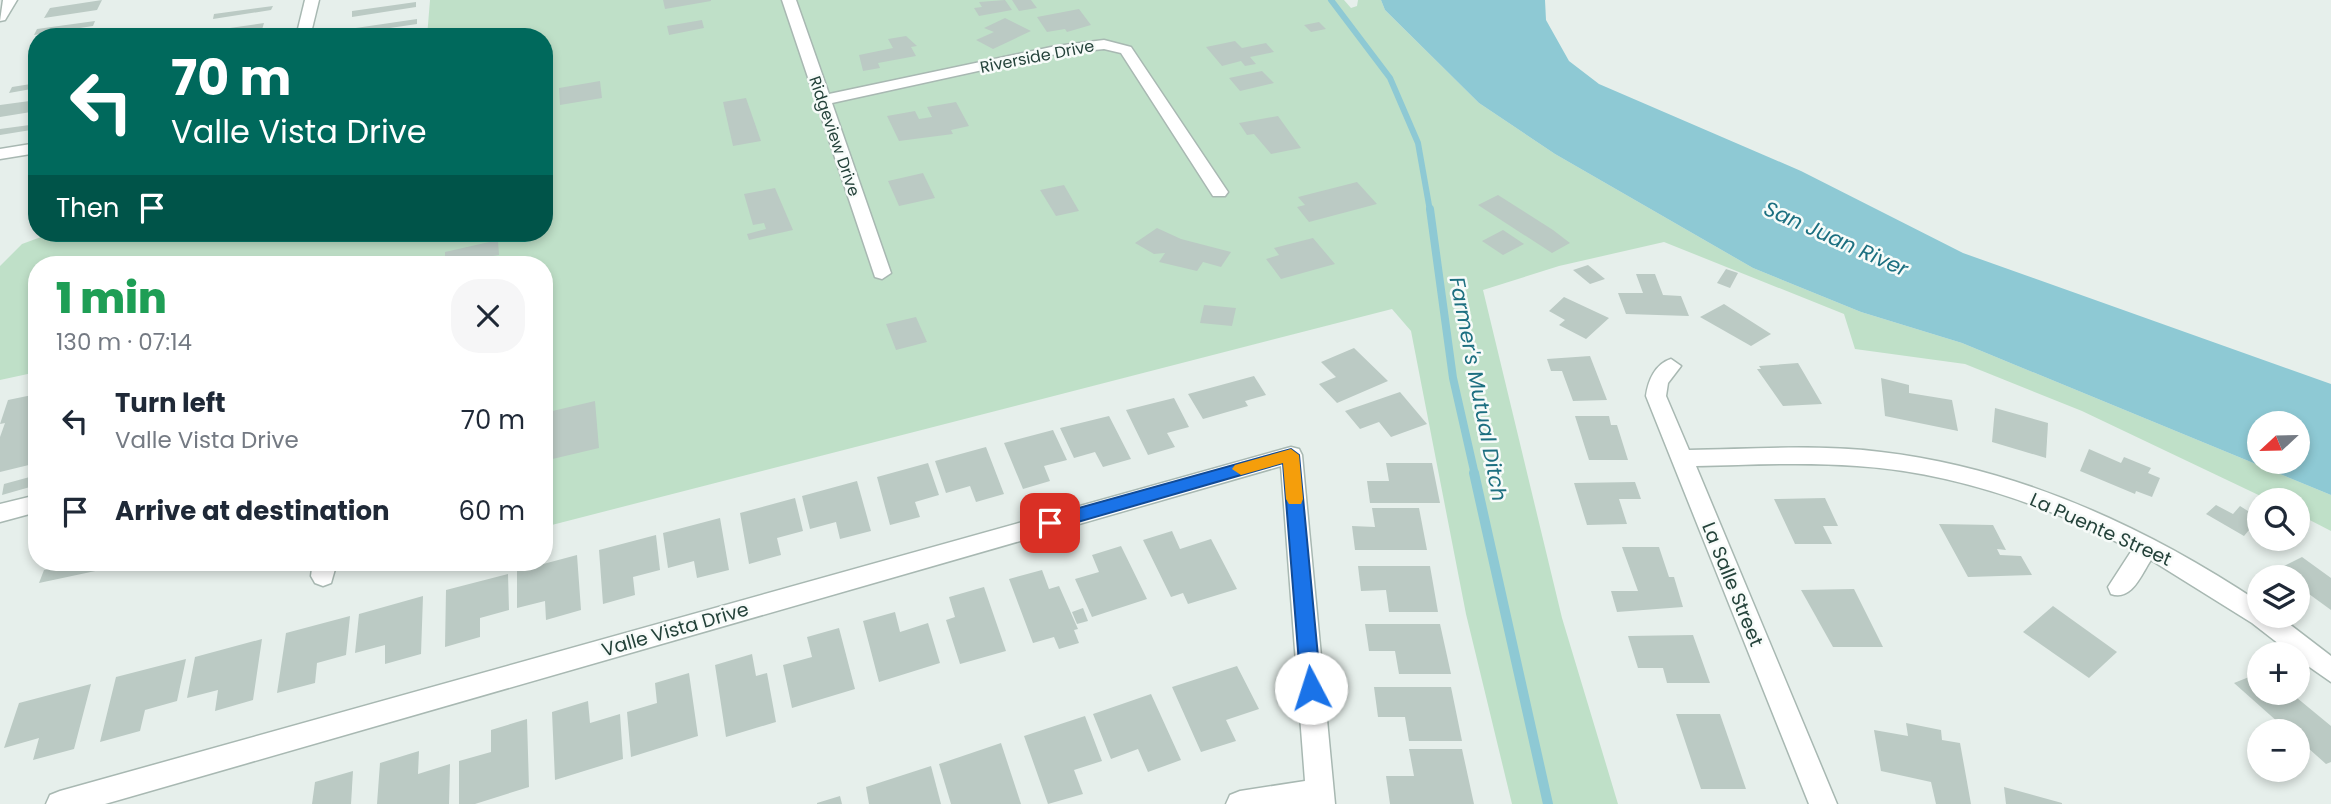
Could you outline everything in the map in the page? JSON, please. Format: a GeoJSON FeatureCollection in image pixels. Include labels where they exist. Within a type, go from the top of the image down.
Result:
{"type":"FeatureCollection","features":[{"type":"Feature","properties":{"kind":"street"},"geometry":{"type":"LineString","coordinates":[[0,17],[10,0]]}},
{"type":"Feature","properties":{"kind":"street"},"geometry":{"type":"LineString","coordinates":[[305,28],[312,0]]}},
{"type":"Feature","properties":{"kind":"street","name":"Ridgeview Drive"},"geometry":{"type":"LineString","coordinates":[[789,0],[882,272]]}},
{"type":"Feature","properties":{"kind":"street","name":"Riverside Drive"},"geometry":{"type":"LineString","coordinates":[[822,100],[1056,50],[1104,44],[1126,50],[1219,192]]}},
{"type":"Feature","properties":{"kind":"street"},"geometry":{"type":"LineString","coordinates":[[0,154],[28,149]]}},
{"type":"Feature","properties":{"kind":"street","name":"La Salle Street"},"geometry":{"type":"LineString","coordinates":[[1671,366],[1658,382],[1656,396],[1823,804]]}},
{"type":"Feature","properties":{"kind":"street","name":"Valle Vista Drive"},"geometry":{"type":"LineString","coordinates":[[60,804],[1291,455],[1321,798]]}},
{"type":"Feature","properties":{"kind":"street","name":"La Puente Street"},"geometry":{"type":"LineString","coordinates":[[1681,458],[1837,458],[1881,460],[1931,468],[2044,500],[2147,546],[2247,607]]}},
{"type":"Feature","properties":{"kind":"street"},"geometry":{"type":"LineString","coordinates":[[0,513],[28,505]]}},
{"type":"Feature","properties":{"kind":"street"},"geometry":{"type":"LineString","coordinates":[[2120,587],[2147,546]]}},
{"type":"Feature","properties":{"kind":"street","name":"La Puente Street"},"geometry":{"type":"LineString","coordinates":[[2276,628],[2331,671]]}},
{"type":"Feature","properties":{"kind":"street"},"geometry":{"type":"LineString","coordinates":[[1240,804],[1321,798]]}},
{"type":"Feature","properties":{"kind":"green space"},"geometry":{"type":"Polygon","coordinates":[[[430,0],[1344,0],[1351,8],[1357,6],[1358,0],[1381,0],[1385,10],[1479,103],[1555,154],[1753,268],[1861,312],[1962,343],[2247,460],[2247,474],[2280,474],[2331,495],[2331,531],[2310,520],[2310,488],[2247,490],[2082,411],[1965,364],[1855,349],[1844,314],[1664,242],[1559,266],[1483,290],[1562,618],[1618,804],[1512,804],[1466,614],[1411,331],[1392,309],[553,525],[553,256],[28,256],[28,374],[0,380],[0,266],[22,244],[28,242],[553,242],[553,28],[428,28],[430,0]]]}},
{"type":"Feature","properties":{"kind":"water","name":"San Juan River"},"geometry":{"type":"Polygon","coordinates":[[[1381,0],[1545,0],[1546,20],[1569,61],[1599,84],[1801,171],[1963,253],[2331,384],[2331,495],[2280,474],[2310,474],[2310,411],[2247,411],[2247,460],[1962,343],[1861,312],[1753,268],[1555,154],[1479,103],[1385,10],[1381,0]]]}},
{"type":"Feature","properties":{"kind":"building"},"geometry":{"type":"Polygon","coordinates":[[[102,0],[97,10],[44,18],[50,8],[102,0]]]}},
{"type":"Feature","properties":{"kind":"building"},"geometry":{"type":"Polygon","coordinates":[[[663,0],[711,0],[711,1],[665,9],[663,0]]]}},
{"type":"Feature","properties":{"kind":"building"},"geometry":{"type":"Polygon","coordinates":[[[1005,0],[1012,10],[979,16],[974,8],[982,7],[979,2],[1005,0]]]}},
{"type":"Feature","properties":{"kind":"building"},"geometry":{"type":"Polygon","coordinates":[[[1012,0],[1031,0],[1037,8],[1019,11],[1012,0]]]}},
{"type":"Feature","properties":{"kind":"building"},"geometry":{"type":"Polygon","coordinates":[[[416,2],[416,7],[352,17],[352,11],[416,2]]]}},
{"type":"Feature","properties":{"kind":"building"},"geometry":{"type":"Polygon","coordinates":[[[273,6],[271,10],[213,19],[214,14],[273,6]]]}},
{"type":"Feature","properties":{"kind":"building"},"geometry":{"type":"Polygon","coordinates":[[[1079,9],[1091,25],[1067,32],[1065,29],[1047,32],[1037,17],[1079,9]]]}},
{"type":"Feature","properties":{"kind":"building"},"geometry":{"type":"Polygon","coordinates":[[[1005,18],[1031,31],[993,49],[976,40],[994,32],[984,28],[1005,18]]]}},
{"type":"Feature","properties":{"kind":"building"},"geometry":{"type":"Polygon","coordinates":[[[417,19],[417,24],[390,28],[356,28],[417,19]]]}},
{"type":"Feature","properties":{"kind":"building"},"geometry":{"type":"Polygon","coordinates":[[[702,20],[704,28],[669,35],[667,26],[702,20]]]}},
{"type":"Feature","properties":{"kind":"building"},"geometry":{"type":"Polygon","coordinates":[[[95,21],[93,26],[80,28],[44,28],[95,21]]]}},
{"type":"Feature","properties":{"kind":"building"},"geometry":{"type":"Polygon","coordinates":[[[1319,22],[1326,29],[1311,32],[1304,25],[1319,22]]]}},
{"type":"Feature","properties":{"kind":"building"},"geometry":{"type":"Polygon","coordinates":[[[264,23],[262,28],[230,28],[264,23]]]}},
{"type":"Feature","properties":{"kind":"building"},"geometry":{"type":"Polygon","coordinates":[[[906,36],[917,46],[911,47],[916,56],[878,63],[880,68],[863,71],[859,55],[893,48],[888,39],[906,36]]]}},
{"type":"Feature","properties":{"kind":"building"},"geometry":{"type":"Polygon","coordinates":[[[1235,41],[1242,48],[1266,43],[1274,52],[1250,57],[1256,64],[1245,66],[1241,61],[1222,66],[1206,47],[1235,41]]]}},
{"type":"Feature","properties":{"kind":"building"},"geometry":{"type":"Polygon","coordinates":[[[1262,71],[1274,83],[1240,91],[1229,78],[1262,71]]]}},
{"type":"Feature","properties":{"kind":"building"},"geometry":{"type":"Polygon","coordinates":[[[600,81],[602,98],[560,105],[559,88],[600,81]]]}},
{"type":"Feature","properties":{"kind":"building"},"geometry":{"type":"Polygon","coordinates":[[[28,84],[28,90],[9,93],[12,87],[28,84]]]}},
{"type":"Feature","properties":{"kind":"building"},"geometry":{"type":"Polygon","coordinates":[[[746,98],[761,141],[733,146],[723,102],[746,98]]]}},
{"type":"Feature","properties":{"kind":"building"},"geometry":{"type":"Polygon","coordinates":[[[28,101],[28,112],[0,117],[0,105],[28,101]]]}},
{"type":"Feature","properties":{"kind":"building"},"geometry":{"type":"Polygon","coordinates":[[[956,102],[969,126],[951,130],[953,134],[899,141],[887,116],[915,111],[919,119],[932,117],[927,107],[956,102]]]}},
{"type":"Feature","properties":{"kind":"building"},"geometry":{"type":"Polygon","coordinates":[[[1278,116],[1301,148],[1271,154],[1254,134],[1247,135],[1239,123],[1278,116]]]}},
{"type":"Feature","properties":{"kind":"building"},"geometry":{"type":"Polygon","coordinates":[[[28,125],[28,130],[0,135],[0,129],[28,125]]]}},
{"type":"Feature","properties":{"kind":"building"},"geometry":{"type":"Polygon","coordinates":[[[923,173],[935,198],[899,206],[888,181],[923,173]]]}},
{"type":"Feature","properties":{"kind":"building"},"geometry":{"type":"Polygon","coordinates":[[[1357,182],[1377,204],[1309,222],[1297,207],[1305,205],[1298,197],[1357,182]]]}},
{"type":"Feature","properties":{"kind":"building"},"geometry":{"type":"Polygon","coordinates":[[[1064,185],[1079,211],[1056,216],[1040,190],[1064,185]]]}},
{"type":"Feature","properties":{"kind":"building"},"geometry":{"type":"Polygon","coordinates":[[[775,188],[793,230],[749,240],[747,234],[766,229],[764,223],[753,225],[744,194],[775,188]]]}},
{"type":"Feature","properties":{"kind":"building"},"geometry":{"type":"Polygon","coordinates":[[[1498,195],[1570,243],[1552,253],[1478,205],[1498,195]]]}},
{"type":"Feature","properties":{"kind":"building"},"geometry":{"type":"Polygon","coordinates":[[[1157,228],[1181,239],[1231,252],[1221,267],[1203,262],[1197,271],[1159,262],[1165,253],[1154,254],[1135,243],[1157,228]]]}},
{"type":"Feature","properties":{"kind":"building"},"geometry":{"type":"Polygon","coordinates":[[[1503,230],[1524,244],[1503,255],[1482,241],[1503,230]]]}},
{"type":"Feature","properties":{"kind":"building"},"geometry":{"type":"Polygon","coordinates":[[[1313,238],[1335,264],[1281,279],[1266,259],[1279,255],[1274,248],[1313,238]]]}},
{"type":"Feature","properties":{"kind":"building"},"geometry":{"type":"Polygon","coordinates":[[[498,242],[499,255],[445,256],[445,252],[498,242]]]}},
{"type":"Feature","properties":{"kind":"building"},"geometry":{"type":"Polygon","coordinates":[[[1588,265],[1605,279],[1590,284],[1573,270],[1588,265]]]}},
{"type":"Feature","properties":{"kind":"building"},"geometry":{"type":"Polygon","coordinates":[[[1726,269],[1738,273],[1730,288],[1717,283],[1726,269]]]}},
{"type":"Feature","properties":{"kind":"building"},"geometry":{"type":"Polygon","coordinates":[[[1636,274],[1655,274],[1663,295],[1681,296],[1689,316],[1626,314],[1618,293],[1643,293],[1636,274]]]}},
{"type":"Feature","properties":{"kind":"building"},"geometry":{"type":"Polygon","coordinates":[[[1564,297],[1609,318],[1586,339],[1559,325],[1565,320],[1549,311],[1564,297]]]}},
{"type":"Feature","properties":{"kind":"building"},"geometry":{"type":"Polygon","coordinates":[[[1724,304],[1771,334],[1751,346],[1700,317],[1724,304]]]}},
{"type":"Feature","properties":{"kind":"building"},"geometry":{"type":"Polygon","coordinates":[[[1204,305],[1236,308],[1232,326],[1200,323],[1204,305]]]}},
{"type":"Feature","properties":{"kind":"building"},"geometry":{"type":"Polygon","coordinates":[[[916,317],[927,342],[896,350],[886,324],[916,317]]]}},
{"type":"Feature","properties":{"kind":"building"},"geometry":{"type":"Polygon","coordinates":[[[1354,348],[1388,381],[1337,403],[1319,384],[1336,377],[1321,362],[1354,348]]]}},
{"type":"Feature","properties":{"kind":"building"},"geometry":{"type":"Polygon","coordinates":[[[1590,356],[1607,400],[1573,401],[1562,371],[1551,371],[1547,359],[1590,356]]]}},
{"type":"Feature","properties":{"kind":"building"},"geometry":{"type":"Polygon","coordinates":[[[1798,363],[1822,404],[1783,406],[1757,369],[1761,369],[1759,366],[1798,363]]]}},
{"type":"Feature","properties":{"kind":"building"},"geometry":{"type":"Polygon","coordinates":[[[1254,376],[1266,395],[1245,401],[1248,406],[1203,419],[1188,394],[1254,376]]]}},
{"type":"Feature","properties":{"kind":"building"},"geometry":{"type":"Polygon","coordinates":[[[1881,378],[1909,385],[1909,393],[1952,400],[1958,431],[1885,416],[1881,378]]]}},
{"type":"Feature","properties":{"kind":"building"},"geometry":{"type":"Polygon","coordinates":[[[1400,392],[1427,424],[1391,437],[1379,422],[1360,429],[1345,411],[1400,392]]]}},
{"type":"Feature","properties":{"kind":"building"},"geometry":{"type":"Polygon","coordinates":[[[28,396],[28,465],[0,472],[0,437],[5,423],[0,424],[8,400],[28,396]]]}},
{"type":"Feature","properties":{"kind":"building"},"geometry":{"type":"Polygon","coordinates":[[[1174,398],[1189,427],[1167,433],[1175,447],[1148,455],[1126,410],[1174,398]]]}},
{"type":"Feature","properties":{"kind":"building"},"geometry":{"type":"Polygon","coordinates":[[[595,401],[599,448],[553,459],[553,411],[595,401]]]}},
{"type":"Feature","properties":{"kind":"building"},"geometry":{"type":"Polygon","coordinates":[[[1995,408],[2048,423],[2046,458],[1992,442],[1995,408]]]}},
{"type":"Feature","properties":{"kind":"building"},"geometry":{"type":"Polygon","coordinates":[[[1109,416],[1131,459],[1103,467],[1095,452],[1074,458],[1060,428],[1109,416]]]}},
{"type":"Feature","properties":{"kind":"building"},"geometry":{"type":"Polygon","coordinates":[[[1575,416],[1609,416],[1611,425],[1617,425],[1628,460],[1589,460],[1575,416]]]}},
{"type":"Feature","properties":{"kind":"building"},"geometry":{"type":"Polygon","coordinates":[[[1053,430],[1067,460],[1044,466],[1050,481],[1023,489],[1004,443],[1053,430]]]}},
{"type":"Feature","properties":{"kind":"building"},"geometry":{"type":"Polygon","coordinates":[[[986,447],[1004,494],[976,502],[970,486],[946,493],[935,461],[986,447]]]}},
{"type":"Feature","properties":{"kind":"building"},"geometry":{"type":"Polygon","coordinates":[[[2089,449],[2121,463],[2124,457],[2151,468],[2148,473],[2160,478],[2152,497],[2136,491],[2135,494],[2080,471],[2089,449]]]}},
{"type":"Feature","properties":{"kind":"building"},"geometry":{"type":"Polygon","coordinates":[[[928,463],[939,495],[915,502],[920,517],[890,525],[877,477],[928,463]]]}},
{"type":"Feature","properties":{"kind":"building"},"geometry":{"type":"Polygon","coordinates":[[[1386,463],[1432,463],[1440,503],[1370,503],[1367,481],[1389,481],[1386,463]]]}},
{"type":"Feature","properties":{"kind":"building"},"geometry":{"type":"Polygon","coordinates":[[[28,477],[28,488],[2,495],[4,484],[28,477]]]}},
{"type":"Feature","properties":{"kind":"building"},"geometry":{"type":"Polygon","coordinates":[[[857,481],[871,531],[840,539],[836,522],[810,529],[802,496],[857,481]]]}},
{"type":"Feature","properties":{"kind":"building"},"geometry":{"type":"Polygon","coordinates":[[[1635,482],[1641,499],[1619,499],[1627,524],[1587,525],[1574,483],[1635,482]]]}},
{"type":"Feature","properties":{"kind":"building"},"geometry":{"type":"Polygon","coordinates":[[[795,498],[803,531],[777,538],[781,555],[749,564],[740,513],[795,498]]]}},
{"type":"Feature","properties":{"kind":"building"},"geometry":{"type":"Polygon","coordinates":[[[1825,498],[1838,526],[1823,526],[1832,544],[1795,544],[1774,499],[1825,498]]]}},
{"type":"Feature","properties":{"kind":"building"},"geometry":{"type":"Polygon","coordinates":[[[2216,505],[2233,514],[2240,506],[2247,510],[2247,532],[2244,536],[2206,514],[2216,505]]]}},
{"type":"Feature","properties":{"kind":"building"},"geometry":{"type":"Polygon","coordinates":[[[1372,508],[1419,508],[1427,550],[1355,550],[1352,526],[1375,527],[1372,508]]]}},
{"type":"Feature","properties":{"kind":"building"},"geometry":{"type":"Polygon","coordinates":[[[720,518],[729,570],[697,578],[694,561],[668,568],[663,533],[720,518]]]}},
{"type":"Feature","properties":{"kind":"building"},"geometry":{"type":"Polygon","coordinates":[[[1939,524],[1993,525],[2006,550],[1997,549],[2000,555],[2021,556],[2032,575],[1968,577],[1939,524]]]}},
{"type":"Feature","properties":{"kind":"building"},"geometry":{"type":"Polygon","coordinates":[[[1172,531],[1180,549],[1211,539],[1237,589],[1188,604],[1183,593],[1171,597],[1143,540],[1172,531]]]}},
{"type":"Feature","properties":{"kind":"building"},"geometry":{"type":"Polygon","coordinates":[[[656,535],[660,570],[633,577],[635,595],[603,604],[599,550],[656,535]]]}},
{"type":"Feature","properties":{"kind":"building"},"geometry":{"type":"Polygon","coordinates":[[[1121,546],[1147,599],[1092,617],[1075,579],[1099,572],[1092,555],[1121,546]]]}},
{"type":"Feature","properties":{"kind":"building"},"geometry":{"type":"Polygon","coordinates":[[[1622,547],[1659,547],[1669,577],[1674,577],[1683,607],[1617,612],[1611,591],[1638,591],[1622,547]]]}},
{"type":"Feature","properties":{"kind":"building"},"geometry":{"type":"Polygon","coordinates":[[[577,555],[581,610],[546,620],[545,601],[517,608],[517,571],[553,571],[553,561],[577,555]]]}},
{"type":"Feature","properties":{"kind":"building"},"geometry":{"type":"Polygon","coordinates":[[[2302,557],[2331,578],[2331,610],[2310,595],[2310,565],[2286,565],[2302,557]]]}},
{"type":"Feature","properties":{"kind":"building"},"geometry":{"type":"Polygon","coordinates":[[[1358,566],[1430,566],[1438,612],[1389,612],[1386,590],[1361,591],[1358,566]]]}},
{"type":"Feature","properties":{"kind":"building"},"geometry":{"type":"Polygon","coordinates":[[[1042,570],[1049,589],[1059,586],[1078,629],[1074,630],[1079,643],[1059,649],[1054,637],[1033,643],[1009,579],[1042,570]]]}},
{"type":"Feature","properties":{"kind":"building"},"geometry":{"type":"Polygon","coordinates":[[[44,571],[95,571],[39,583],[44,571]]]}},
{"type":"Feature","properties":{"kind":"building"},"geometry":{"type":"Polygon","coordinates":[[[508,574],[509,610],[480,618],[480,637],[445,647],[446,590],[508,574]]]}},
{"type":"Feature","properties":{"kind":"building"},"geometry":{"type":"Polygon","coordinates":[[[984,587],[1006,651],[960,664],[946,620],[955,617],[949,597],[984,587]]]}},
{"type":"Feature","properties":{"kind":"building"},"geometry":{"type":"Polygon","coordinates":[[[1854,589],[1883,647],[1833,647],[1801,590],[1854,589]]]}},
{"type":"Feature","properties":{"kind":"building"},"geometry":{"type":"Polygon","coordinates":[[[423,596],[421,654],[385,664],[385,645],[355,653],[359,614],[423,596]]]}},
{"type":"Feature","properties":{"kind":"building"},"geometry":{"type":"Polygon","coordinates":[[[2053,606],[2117,652],[2089,678],[2023,632],[2053,606]]]}},
{"type":"Feature","properties":{"kind":"building"},"geometry":{"type":"Polygon","coordinates":[[[1083,608],[1088,621],[1077,624],[1072,612],[1083,608]]]}},
{"type":"Feature","properties":{"kind":"building"},"geometry":{"type":"Polygon","coordinates":[[[895,612],[900,632],[928,623],[940,663],[879,682],[863,621],[895,612]]]}},
{"type":"Feature","properties":{"kind":"building"},"geometry":{"type":"Polygon","coordinates":[[[350,616],[346,655],[317,663],[315,683],[277,693],[286,633],[350,616]]]}},
{"type":"Feature","properties":{"kind":"building"},"geometry":{"type":"Polygon","coordinates":[[[1365,624],[1440,624],[1451,674],[1399,674],[1395,651],[1369,651],[1365,624]]]}},
{"type":"Feature","properties":{"kind":"building"},"geometry":{"type":"Polygon","coordinates":[[[839,628],[855,689],[792,708],[783,665],[812,657],[807,637],[839,628]]]}},
{"type":"Feature","properties":{"kind":"building"},"geometry":{"type":"Polygon","coordinates":[[[1693,635],[1710,683],[1667,683],[1663,668],[1638,668],[1628,636],[1693,635]]]}},
{"type":"Feature","properties":{"kind":"building"},"geometry":{"type":"Polygon","coordinates":[[[262,639],[253,700],[215,711],[218,690],[187,698],[195,657],[262,639]]]}},
{"type":"Feature","properties":{"kind":"building"},"geometry":{"type":"Polygon","coordinates":[[[752,654],[756,676],[767,673],[776,722],[726,737],[715,665],[752,654]]]}},
{"type":"Feature","properties":{"kind":"building"},"geometry":{"type":"Polygon","coordinates":[[[186,659],[177,701],[145,710],[140,731],[100,742],[116,677],[186,659]]]}},
{"type":"Feature","properties":{"kind":"building"},"geometry":{"type":"Polygon","coordinates":[[[1237,666],[1259,709],[1226,720],[1236,741],[1201,752],[1172,687],[1237,666]]]}},
{"type":"Feature","properties":{"kind":"building"},"geometry":{"type":"Polygon","coordinates":[[[689,673],[698,736],[631,757],[627,712],[657,703],[655,683],[689,673]]]}},
{"type":"Feature","properties":{"kind":"building"},"geometry":{"type":"Polygon","coordinates":[[[2247,678],[2247,695],[2234,683],[2247,678]]]}},
{"type":"Feature","properties":{"kind":"building"},"geometry":{"type":"Polygon","coordinates":[[[91,684],[74,749],[33,760],[39,738],[4,748],[19,703],[91,684]]]}},
{"type":"Feature","properties":{"kind":"building"},"geometry":{"type":"Polygon","coordinates":[[[1374,687],[1451,687],[1462,741],[1409,741],[1405,717],[1378,717],[1374,687]]]}},
{"type":"Feature","properties":{"kind":"building"},"geometry":{"type":"Polygon","coordinates":[[[1151,694],[1181,760],[1148,772],[1138,749],[1111,759],[1093,714],[1151,694]]]}},
{"type":"Feature","properties":{"kind":"building"},"geometry":{"type":"Polygon","coordinates":[[[588,701],[590,723],[620,714],[623,759],[555,780],[552,712],[588,701]]]}},
{"type":"Feature","properties":{"kind":"building"},"geometry":{"type":"Polygon","coordinates":[[[2259,705],[2306,705],[2331,726],[2331,762],[2326,764],[2310,750],[2310,719],[2274,719],[2259,705]]]}},
{"type":"Feature","properties":{"kind":"building"},"geometry":{"type":"Polygon","coordinates":[[[1676,714],[1720,714],[1746,789],[1701,789],[1676,714]]]}},
{"type":"Feature","properties":{"kind":"building"},"geometry":{"type":"Polygon","coordinates":[[[1085,716],[1102,761],[1074,770],[1083,794],[1048,804],[1024,736],[1085,716]]]}},
{"type":"Feature","properties":{"kind":"building"},"geometry":{"type":"Polygon","coordinates":[[[527,719],[529,787],[475,804],[459,804],[459,761],[491,752],[491,730],[527,719]]]}},
{"type":"Feature","properties":{"kind":"building"},"geometry":{"type":"Polygon","coordinates":[[[1906,723],[1941,730],[1942,740],[1960,743],[1971,804],[1936,804],[1931,782],[1881,771],[1874,730],[1908,736],[1906,723]]]}},
{"type":"Feature","properties":{"kind":"building"},"geometry":{"type":"Polygon","coordinates":[[[1001,743],[1021,804],[951,804],[939,764],[1001,743]]]}},
{"type":"Feature","properties":{"kind":"building"},"geometry":{"type":"Polygon","coordinates":[[[1409,749],[1462,749],[1474,804],[1390,804],[1386,776],[1414,776],[1409,749]]]}},
{"type":"Feature","properties":{"kind":"building"},"geometry":{"type":"Polygon","coordinates":[[[419,751],[418,774],[450,764],[449,804],[377,804],[380,763],[419,751]]]}},
{"type":"Feature","properties":{"kind":"building"},"geometry":{"type":"Polygon","coordinates":[[[931,766],[941,804],[869,804],[866,787],[931,766]]]}},
{"type":"Feature","properties":{"kind":"building"},"geometry":{"type":"Polygon","coordinates":[[[353,771],[351,804],[312,804],[315,782],[353,771]]]}},
{"type":"Feature","properties":{"kind":"building"},"geometry":{"type":"Polygon","coordinates":[[[2004,787],[2062,803],[2062,804],[2006,804],[2004,787]]]}},
{"type":"Feature","properties":{"kind":"building"},"geometry":{"type":"Polygon","coordinates":[[[840,796],[842,804],[817,804],[817,803],[840,796]]]}},
{"type":"Feature","properties":{"kind":"waterway","name":"Farmer's Mutual Ditch"},"geometry":{"type":"LineString","coordinates":[[1331,0],[1390,78],[1418,143],[1430,211]]}},
{"type":"Feature","properties":{"kind":"waterway","name":"Farmer's Mutual Ditch"},"geometry":{"type":"LineString","coordinates":[[1430,209],[1453,378],[1475,475]]}},
{"type":"Feature","properties":{"kind":"waterway","name":"Farmer's Mutual Ditch"},"geometry":{"type":"LineString","coordinates":[[1474,473],[1548,804]]}},
{"type":"Feature","properties":{"kind":"slow traffic"},"geometry":{"type":"LineString","coordinates":[[1241,469],[1291,455],[1295,499]]}},
{"type":"Feature","properties":{"kind":"route"},"geometry":{"type":"LineString","coordinates":[[1050,523],[1291,455],[1311,688]]}}]}
